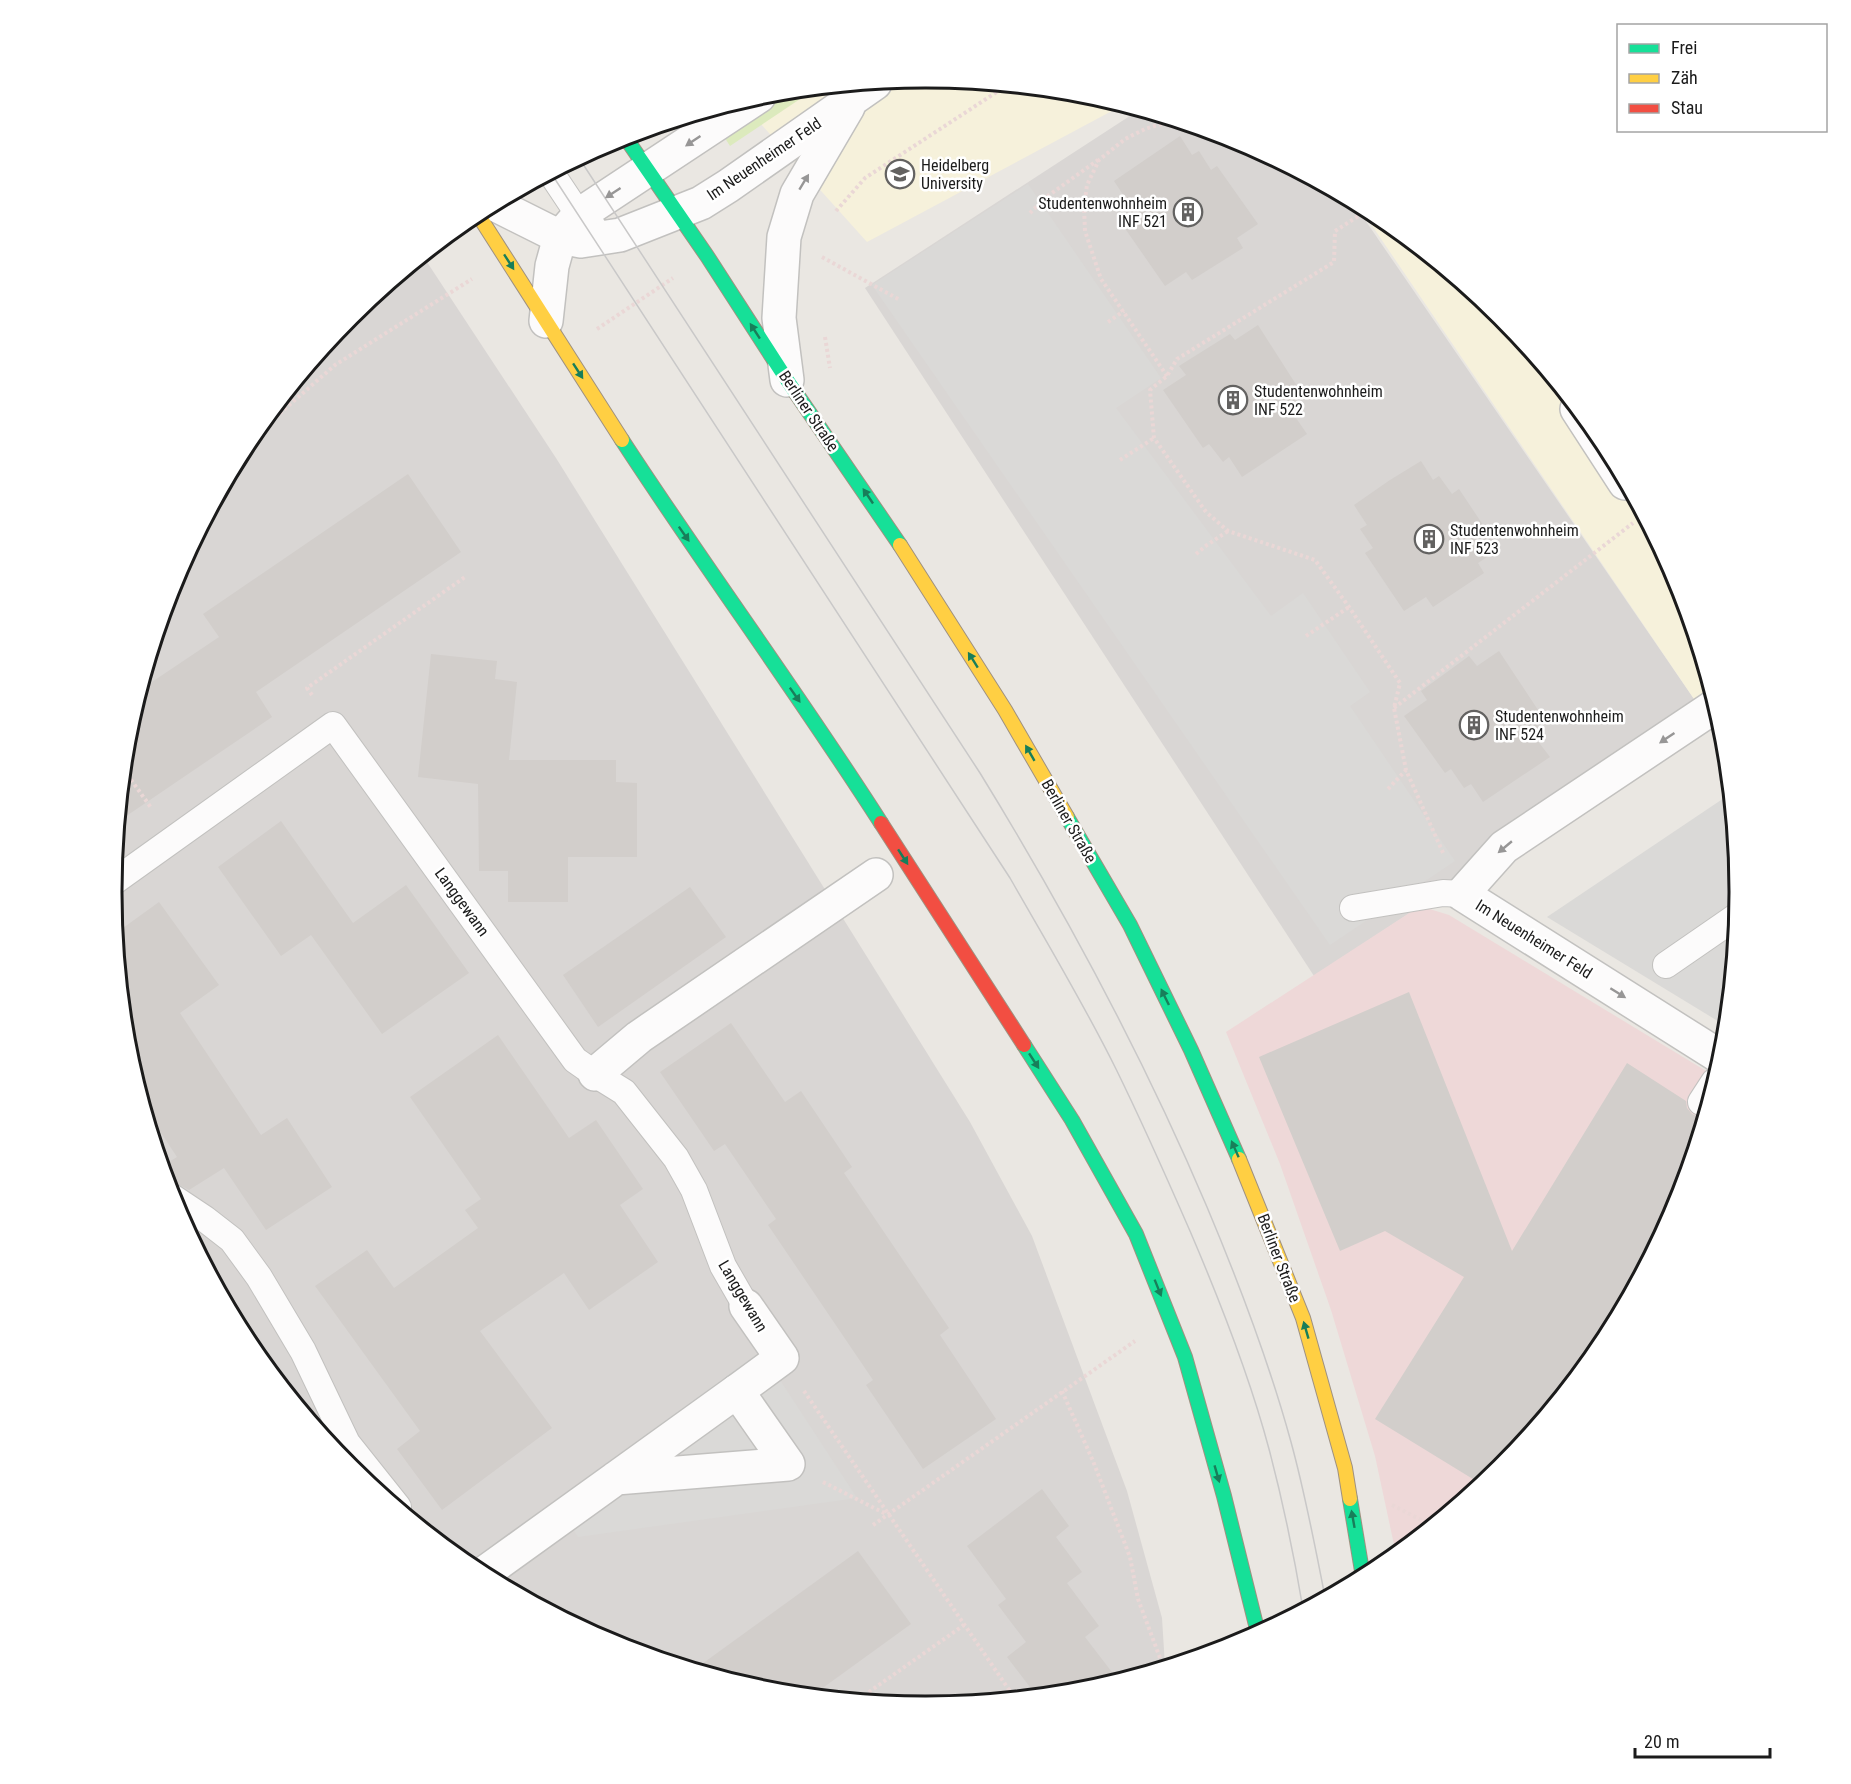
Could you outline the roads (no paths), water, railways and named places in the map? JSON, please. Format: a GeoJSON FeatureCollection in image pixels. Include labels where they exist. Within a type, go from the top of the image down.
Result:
{"type":"FeatureCollection","features":[{"type":"Feature","properties":{"kind":"main road","name":"Berliner Straße"},"geometry":{"type":"LineString","coordinates":[[631,145],[707,256],[787,380],[887,525],[1005,710],[1130,925],[1191,1050],[1247,1177],[1303,1318],[1345,1468],[1361,1567]]}},
{"type":"Feature","properties":{"kind":"main road"},"geometry":{"type":"LineString","coordinates":[[483,222],[665,506],[846,768],[1072,1120],[1136,1234],[1185,1357],[1224,1496],[1256,1624]]}},
{"type":"Feature","properties":{"kind":"street","name":"Im Neuenheimer Feld"},"geometry":{"type":"LineString","coordinates":[[570,226],[581,241],[620,236],[700,203],[728,186],[863,91]]}},
{"type":"Feature","properties":{"kind":"street","name":"Im Neuenheimer Feld"},"geometry":{"type":"LineString","coordinates":[[787,380],[779,318],[784,237],[797,194],[863,91]]}},
{"type":"Feature","properties":{"kind":"street"},"geometry":{"type":"LineString","coordinates":[[546,321],[552,266],[570,226],[647,170],[735,112]]}},
{"type":"Feature","properties":{"kind":"street"},"geometry":{"type":"LineString","coordinates":[[506,207],[570,226]]}},
{"type":"Feature","properties":{"kind":"street","name":"Im Neuenheimer Feld"},"geometry":{"type":"LineString","coordinates":[[1708,711],[1504,847],[1462,894],[1713,1052]]}},
{"type":"Feature","properties":{"kind":"street"},"geometry":{"type":"LineString","coordinates":[[595,1074],[639,1037],[876,875]]}},
{"type":"Feature","properties":{"kind":"street","name":"Langgewann"},"geometry":{"type":"LineString","coordinates":[[737,1391],[782,1358],[746,1306]]}},
{"type":"Feature","properties":{"kind":"street"},"geometry":{"type":"LineString","coordinates":[[492,1568],[616,1478],[737,1391],[788,1464],[616,1478]]}},
{"type":"Feature","properties":{"kind":"lane"},"geometry":{"type":"LineString","coordinates":[[553,180],[570,226]]}},
{"type":"Feature","properties":{"kind":"lane","name":"Langgewann"},"geometry":{"type":"LineString","coordinates":[[123,875],[333,725],[575,1060],[624,1092],[676,1158],[694,1190],[723,1266],[746,1306]]}},
{"type":"Feature","properties":{"kind":"lane"},"geometry":{"type":"LineString","coordinates":[[1353,908],[1443,893],[1462,894]]}},
{"type":"Feature","properties":{"kind":"lane"},"geometry":{"type":"LineString","coordinates":[[1666,965],[1728,922]]}},
{"type":"Feature","properties":{"kind":"lane"},"geometry":{"type":"LineString","coordinates":[[186,1206],[231,1240],[259,1277],[303,1350],[347,1443],[370,1472]]}},
{"type":"Feature","properties":{"kind":"tram line"},"geometry":{"type":"LineString","coordinates":[[584,165],[980,773],[1043,879],[1102,986],[1157,1095],[1219,1236],[1253,1323],[1296,1461],[1324,1590]]}},
{"type":"Feature","properties":{"kind":"tram line"},"geometry":{"type":"LineString","coordinates":[[555,179],[1010,878],[1104,1045],[1145,1129],[1190,1231],[1243,1366],[1274,1469],[1302,1602]]}},
{"type":"Feature","properties":{"kind":"place","name":"Heidelberg University"},"geometry":{"type":"Point","coordinates":[900,174]}},
{"type":"Feature","properties":{"kind":"place","name":"Studentenwohnheim INF 521"},"geometry":{"type":"Point","coordinates":[1188,212]}},
{"type":"Feature","properties":{"kind":"place","name":"Studentenwohnheim INF 522"},"geometry":{"type":"Point","coordinates":[1233,400]}},
{"type":"Feature","properties":{"kind":"place","name":"Studentenwohnheim INF 523"},"geometry":{"type":"Point","coordinates":[1429,539]}},
{"type":"Feature","properties":{"kind":"place","name":"Studentenwohnheim INF 524"},"geometry":{"type":"Point","coordinates":[1474,725]}}]}
